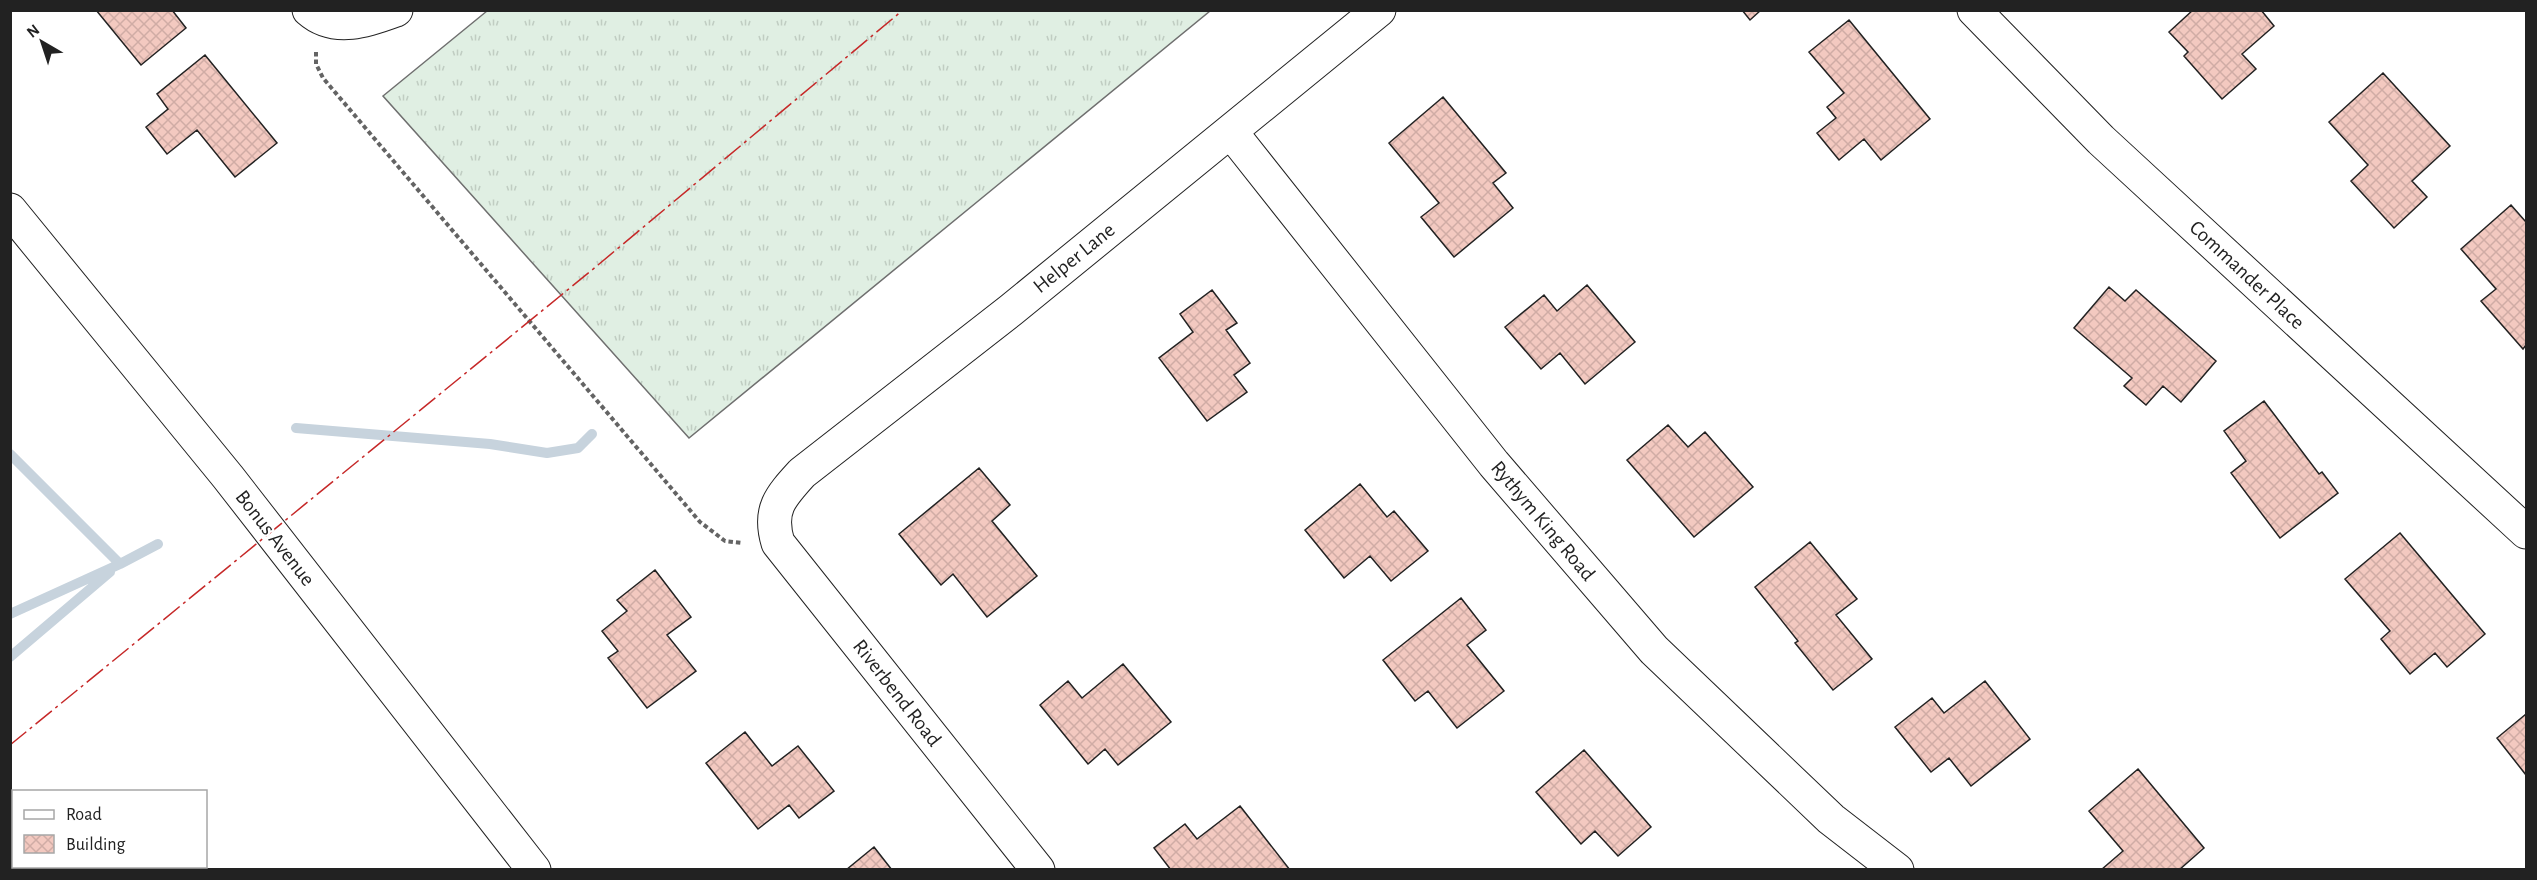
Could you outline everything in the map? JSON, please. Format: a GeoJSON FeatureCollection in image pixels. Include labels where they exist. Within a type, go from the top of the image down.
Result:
{"type":"FeatureCollection","features":[{"type":"Feature","properties":{"kind":"street"},"geometry":{"type":"LineString","coordinates":[[319,16],[357,24],[396,10]]}},
{"type":"Feature","properties":{"kind":"street","name":"Helper Lane"},"geometry":{"type":"LineString","coordinates":[[778,543],[773,528],[775,509],[783,494],[802,473],[1011,309],[1378,10]]}},
{"type":"Feature","properties":{"kind":"street","name":"Commander Place"},"geometry":{"type":"LineString","coordinates":[[1974,10],[2101,140],[2526,532]]}},
{"type":"Feature","properties":{"kind":"street","name":"Rythym King Road"},"geometry":{"type":"LineString","coordinates":[[1231,132],[1494,464],[1654,650],[1832,819],[1897,870]]}},
{"type":"Feature","properties":{"kind":"street","name":"Bonus Avenue"},"geometry":{"type":"LineString","coordinates":[[10,210],[228,477],[534,870]]}},
{"type":"Feature","properties":{"kind":"street","name":"Riverbend Road"},"geometry":{"type":"LineString","coordinates":[[778,543],[1038,870]]}},
{"type":"Feature","properties":{"kind":"path"},"geometry":{"type":"LineString","coordinates":[[319,16],[315,63],[323,78],[700,522],[725,541],[778,543]]}},
{"type":"Feature","properties":{"kind":"green space"},"geometry":{"type":"Polygon","coordinates":[[[487,11],[1210,11],[689,438],[383,96],[487,11]]]}},
{"type":"Feature","properties":{"kind":"building"},"geometry":{"type":"Polygon","coordinates":[[[96,10],[172,10],[186,28],[141,65],[96,10]]]}},
{"type":"Feature","properties":{"kind":"building"},"geometry":{"type":"Polygon","coordinates":[[[1742,10],[1761,10],[1750,20],[1742,10]]]}},
{"type":"Feature","properties":{"kind":"building"},"geometry":{"type":"Polygon","coordinates":[[[2193,10],[2261,10],[2274,26],[2242,54],[2256,69],[2222,99],[2184,56],[2188,52],[2169,32],[2193,10]]]}},
{"type":"Feature","properties":{"kind":"building"},"geometry":{"type":"Polygon","coordinates":[[[1849,20],[1930,119],[1881,160],[1864,139],[1839,160],[1817,133],[1836,118],[1827,107],[1844,93],[1809,52],[1849,20]]]}},
{"type":"Feature","properties":{"kind":"building"},"geometry":{"type":"Polygon","coordinates":[[[205,55],[277,143],[235,177],[197,130],[167,154],[146,127],[168,109],[157,94],[205,55]]]}},
{"type":"Feature","properties":{"kind":"building"},"geometry":{"type":"Polygon","coordinates":[[[2383,73],[2450,146],[2412,181],[2427,197],[2394,228],[2351,181],[2368,165],[2329,122],[2383,73]]]}},
{"type":"Feature","properties":{"kind":"building"},"geometry":{"type":"Polygon","coordinates":[[[1443,97],[1506,173],[1493,183],[1513,208],[1454,257],[1421,217],[1439,203],[1389,143],[1443,97]]]}},
{"type":"Feature","properties":{"kind":"building"},"geometry":{"type":"Polygon","coordinates":[[[2511,205],[2526,222],[2526,345],[2523,349],[2481,301],[2496,289],[2461,249],[2511,205]]]}},
{"type":"Feature","properties":{"kind":"building"},"geometry":{"type":"Polygon","coordinates":[[[1587,285],[1635,342],[1585,384],[1560,353],[1541,369],[1505,327],[1544,295],[1557,311],[1587,285]]]}},
{"type":"Feature","properties":{"kind":"building"},"geometry":{"type":"Polygon","coordinates":[[[2109,287],[2125,301],[2136,290],[2216,361],[2181,402],[2163,386],[2146,405],[2124,386],[2132,378],[2074,328],[2109,287]]]}},
{"type":"Feature","properties":{"kind":"building"},"geometry":{"type":"Polygon","coordinates":[[[1212,290],[1237,323],[1226,330],[1250,363],[1234,375],[1247,392],[1207,421],[1159,358],[1193,332],[1180,314],[1212,290]]]}},
{"type":"Feature","properties":{"kind":"building"},"geometry":{"type":"Polygon","coordinates":[[[2264,401],[2319,474],[2322,472],[2338,493],[2280,538],[2231,473],[2246,461],[2224,431],[2264,401]]]}},
{"type":"Feature","properties":{"kind":"building"},"geometry":{"type":"Polygon","coordinates":[[[1668,425],[1688,447],[1705,432],[1753,487],[1694,537],[1627,460],[1668,425]]]}},
{"type":"Feature","properties":{"kind":"building"},"geometry":{"type":"Polygon","coordinates":[[[979,468],[1010,505],[992,521],[1037,576],[987,617],[953,574],[941,585],[899,534],[979,468]]]}},
{"type":"Feature","properties":{"kind":"building"},"geometry":{"type":"Polygon","coordinates":[[[1360,484],[1387,517],[1394,511],[1428,551],[1391,581],[1370,556],[1344,578],[1305,530],[1360,484]]]}},
{"type":"Feature","properties":{"kind":"building"},"geometry":{"type":"Polygon","coordinates":[[[2400,533],[2485,634],[2447,667],[2435,653],[2410,674],[2381,639],[2390,631],[2345,579],[2400,533]]]}},
{"type":"Feature","properties":{"kind":"building"},"geometry":{"type":"Polygon","coordinates":[[[1810,542],[1857,599],[1836,615],[1872,659],[1833,690],[1795,643],[1798,641],[1755,587],[1810,542]]]}},
{"type":"Feature","properties":{"kind":"building"},"geometry":{"type":"Polygon","coordinates":[[[655,570],[691,617],[667,635],[696,671],[647,708],[608,658],[618,651],[602,631],[627,611],[617,600],[655,570]]]}},
{"type":"Feature","properties":{"kind":"building"},"geometry":{"type":"Polygon","coordinates":[[[1461,598],[1486,630],[1467,645],[1504,691],[1457,728],[1428,691],[1415,701],[1383,660],[1461,598]]]}},
{"type":"Feature","properties":{"kind":"building"},"geometry":{"type":"Polygon","coordinates":[[[1123,664],[1171,722],[1118,765],[1105,749],[1088,764],[1040,705],[1068,681],[1082,698],[1123,664]]]}},
{"type":"Feature","properties":{"kind":"building"},"geometry":{"type":"Polygon","coordinates":[[[1985,681],[2030,739],[1971,786],[1949,758],[1931,772],[1895,727],[1932,698],[1944,713],[1985,681]]]}},
{"type":"Feature","properties":{"kind":"building"},"geometry":{"type":"Polygon","coordinates":[[[2526,714],[2526,775],[2497,738],[2526,714]]]}},
{"type":"Feature","properties":{"kind":"building"},"geometry":{"type":"Polygon","coordinates":[[[745,732],[772,766],[798,746],[834,791],[799,818],[789,805],[758,829],[706,763],[745,732]]]}},
{"type":"Feature","properties":{"kind":"building"},"geometry":{"type":"Polygon","coordinates":[[[1584,750],[1651,827],[1618,856],[1595,831],[1581,844],[1536,792],[1584,750]]]}},
{"type":"Feature","properties":{"kind":"building"},"geometry":{"type":"Polygon","coordinates":[[[2138,769],[2204,848],[2179,870],[2101,870],[2123,851],[2089,811],[2138,769]]]}},
{"type":"Feature","properties":{"kind":"building"},"geometry":{"type":"Polygon","coordinates":[[[1240,806],[1290,870],[1171,870],[1154,848],[1185,824],[1197,839],[1240,806]]]}},
{"type":"Feature","properties":{"kind":"building"},"geometry":{"type":"Polygon","coordinates":[[[874,847],[892,870],[846,870],[874,847]]]}},
{"type":"Feature","properties":{"kind":"waterway"},"geometry":{"type":"LineString","coordinates":[[296,428],[490,444],[547,453],[578,448],[592,434]]}},
{"type":"Feature","properties":{"kind":"waterway"},"geometry":{"type":"LineString","coordinates":[[10,454],[120,564]]}},
{"type":"Feature","properties":{"kind":"waterway"},"geometry":{"type":"LineString","coordinates":[[10,614],[120,564],[158,544]]}},
{"type":"Feature","properties":{"kind":"waterway"},"geometry":{"type":"LineString","coordinates":[[10,657],[110,572]]}},
{"type":"Feature","properties":{"kind":"power"},"geometry":{"type":"LineString","coordinates":[[10,745],[592,270],[903,10]]}}]}
